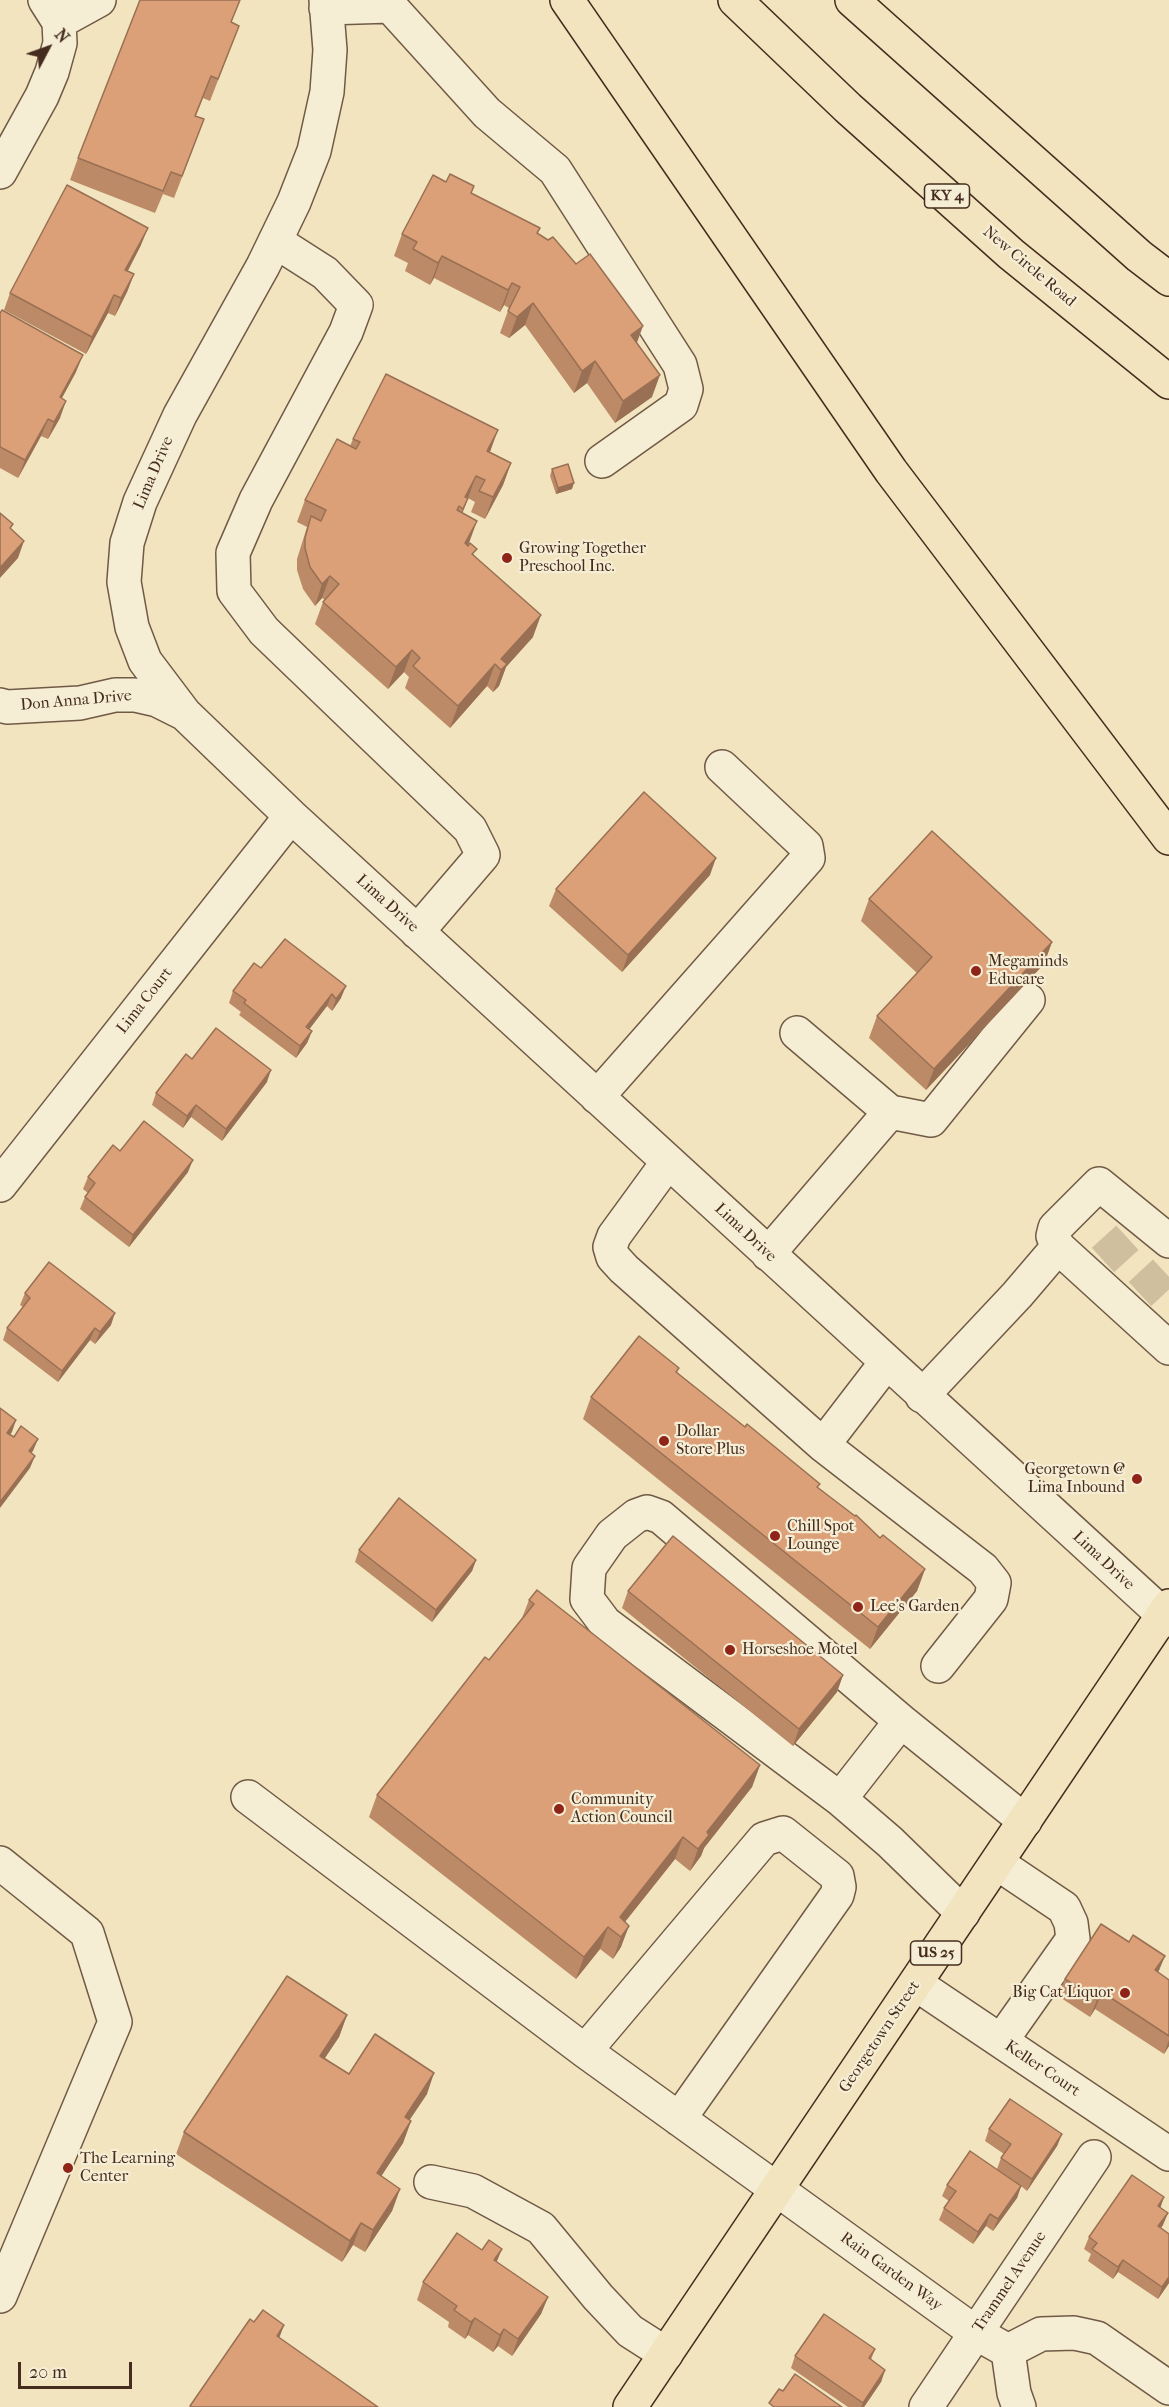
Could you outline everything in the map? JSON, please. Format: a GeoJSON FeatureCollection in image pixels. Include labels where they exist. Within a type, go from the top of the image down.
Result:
{"type":"FeatureCollection","features":[{"type":"Feature","properties":{"kind":"main road"},"geometry":{"type":"LineString","coordinates":[[567,0],[891,471],[1169,838]]}},
{"type":"Feature","properties":{"kind":"main road","name":"New Circle Road"},"geometry":{"type":"LineString","coordinates":[[735,0],[848,108],[1011,254],[1169,382]]}},
{"type":"Feature","properties":{"kind":"main road"},"geometry":{"type":"LineString","coordinates":[[852,0],[1139,256],[1169,279]]}},
{"type":"Feature","properties":{"kind":"main road","name":"Georgetown Street"},"geometry":{"type":"LineString","coordinates":[[630,2407],[1167,1614]]}},
{"type":"Feature","properties":{"kind":"street"},"geometry":{"type":"LineString","coordinates":[[0,172],[42,96],[52,72],[60,43],[52,11],[99,0]]}},
{"type":"Feature","properties":{"kind":"street"},"geometry":{"type":"LineString","coordinates":[[326,4],[390,6],[487,113],[555,170],[680,364],[686,389],[681,405],[602,461]]}},
{"type":"Feature","properties":{"kind":"street","name":"Lima Drive"},"geometry":{"type":"LineString","coordinates":[[326,4],[330,50],[327,92],[314,151],[294,202],[275,241],[180,415],[140,502],[127,543],[124,582],[132,627],[145,661],[185,714],[291,816],[922,1396],[1167,1614]]}},
{"type":"Feature","properties":{"kind":"street"},"geometry":{"type":"LineString","coordinates":[[275,241],[325,273],[356,305],[346,332],[276,462],[237,543],[233,553],[234,591],[264,631],[470,829],[483,855],[417,932]]}},
{"type":"Feature","properties":{"kind":"street","name":"Don Anna Drive"},"geometry":{"type":"LineString","coordinates":[[0,705],[7,707],[80,703],[115,695],[135,695],[157,700],[185,714]]}},
{"type":"Feature","properties":{"kind":"street"},"geometry":{"type":"LineString","coordinates":[[597,1097],[808,858],[806,846],[722,767]]}},
{"type":"Feature","properties":{"kind":"street","name":"Lima Court"},"geometry":{"type":"LineString","coordinates":[[0,1185],[291,816]]}},
{"type":"Feature","properties":{"kind":"street"},"geometry":{"type":"LineString","coordinates":[[797,1033],[890,1112],[931,1120],[1028,1000]]}},
{"type":"Feature","properties":{"kind":"street"},"geometry":{"type":"LineString","coordinates":[[768,1254],[890,1112]]}},
{"type":"Feature","properties":{"kind":"street"},"geometry":{"type":"LineString","coordinates":[[668,1162],[614,1236],[610,1247],[613,1257],[823,1445],[983,1569],[994,1583],[991,1599],[938,1666]]}},
{"type":"Feature","properties":{"kind":"street"},"geometry":{"type":"LineString","coordinates":[[1150,1230],[1099,1184],[1055,1228],[1053,1236],[1058,1247],[1095,1267],[1132,1301],[1169,1348]]}},
{"type":"Feature","properties":{"kind":"street"},"geometry":{"type":"LineString","coordinates":[[922,1396],[1017,1295],[1058,1247]]}},
{"type":"Feature","properties":{"kind":"street"},"geometry":{"type":"LineString","coordinates":[[823,1445],[886,1363]]}},
{"type":"Feature","properties":{"kind":"street"},"geometry":{"type":"LineString","coordinates":[[963,1913],[890,1842],[840,1799],[605,1623],[587,1599],[589,1568],[612,1535],[636,1516],[647,1512],[661,1517],[1025,1821]]}},
{"type":"Feature","properties":{"kind":"street"},"geometry":{"type":"LineString","coordinates":[[840,1799],[902,1720]]}},
{"type":"Feature","properties":{"kind":"street","name":"Rain Garden Way"},"geometry":{"type":"LineString","coordinates":[[248,1797],[585,2051],[976,2333],[1008,2351]]}},
{"type":"Feature","properties":{"kind":"street"},"geometry":{"type":"LineString","coordinates":[[585,2051],[765,1839],[783,1833],[837,1876],[839,1887],[837,1895],[679,2119]]}},
{"type":"Feature","properties":{"kind":"street"},"geometry":{"type":"LineString","coordinates":[[0,1863],[87,1933],[115,2022],[1,2293]]}},
{"type":"Feature","properties":{"kind":"street"},"geometry":{"type":"LineString","coordinates":[[997,1863],[1064,1908],[1071,1923],[1072,1939],[1001,2041]]}},
{"type":"Feature","properties":{"kind":"street","name":"Keller Court"},"geometry":{"type":"LineString","coordinates":[[915,1984],[1169,2154]]}},
{"type":"Feature","properties":{"kind":"street","name":"Trammel Avenue"},"geometry":{"type":"LineString","coordinates":[[926,2407],[1094,2157]]}},
{"type":"Feature","properties":{"kind":"street"},"geometry":{"type":"LineString","coordinates":[[431,2182],[473,2191],[541,2228],[598,2297],[630,2331],[666,2354]]}},
{"type":"Feature","properties":{"kind":"street"},"geometry":{"type":"LineString","coordinates":[[1019,2407],[1014,2393],[1008,2351],[1041,2334],[1074,2333],[1097,2338],[1169,2388]]}},
{"type":"Feature","properties":{"kind":"building"},"geometry":{"type":"Polygon","coordinates":[[[140,0],[240,0],[231,22],[239,26],[218,79],[211,76],[195,116],[204,119],[182,176],[171,172],[163,191],[78,158],[140,0]]]}},
{"type":"Feature","properties":{"kind":"building"},"geometry":{"type":"Polygon","coordinates":[[[450,174],[474,186],[471,193],[540,228],[537,233],[548,240],[553,237],[576,264],[590,254],[643,326],[631,335],[660,375],[623,401],[595,361],[582,371],[533,303],[517,317],[508,311],[520,287],[512,283],[508,290],[442,256],[438,263],[413,249],[417,242],[402,234],[433,175],[446,182],[450,174]]]}},
{"type":"Feature","properties":{"kind":"building"},"geometry":{"type":"Polygon","coordinates":[[[67,185],[148,228],[125,270],[134,274],[121,298],[114,295],[92,337],[10,293],[67,185]]]}},
{"type":"Feature","properties":{"kind":"building"},"geometry":{"type":"Polygon","coordinates":[[[2,310],[83,355],[60,397],[66,401],[54,422],[48,419],[25,460],[0,447],[0,313],[2,310]]]}},
{"type":"Feature","properties":{"kind":"building"},"geometry":{"type":"Polygon","coordinates":[[[386,374],[498,430],[487,451],[511,463],[493,497],[479,491],[485,480],[476,476],[465,497],[468,498],[463,509],[459,506],[457,510],[477,521],[465,543],[468,546],[470,543],[477,549],[472,554],[541,615],[501,659],[507,664],[501,670],[495,664],[458,706],[413,666],[420,658],[412,650],[396,667],[323,602],[339,584],[330,576],[322,584],[310,567],[305,548],[305,538],[311,516],[321,521],[326,510],[305,500],[337,439],[356,449],[360,442],[353,439],[386,374]]]}},
{"type":"Feature","properties":{"kind":"building"},"geometry":{"type":"Polygon","coordinates":[[[568,464],[574,483],[558,488],[552,469],[568,464]]]}},
{"type":"Feature","properties":{"kind":"building"},"geometry":{"type":"Polygon","coordinates":[[[0,513],[13,524],[10,528],[24,541],[0,568],[0,513]]]}},
{"type":"Feature","properties":{"kind":"building"},"geometry":{"type":"Polygon","coordinates":[[[644,792],[716,858],[628,955],[556,889],[644,792]]]}},
{"type":"Feature","properties":{"kind":"building","name":"Megaminds Educare"},"geometry":{"type":"Polygon","coordinates":[[[932,831],[1052,942],[934,1069],[877,1016],[932,957],[869,899],[932,831]]]}},
{"type":"Feature","properties":{"kind":"building"},"geometry":{"type":"Polygon","coordinates":[[[285,939],[346,986],[336,999],[332,994],[306,1027],[312,1031],[300,1046],[244,1003],[246,1000],[233,991],[254,963],[261,968],[285,939]]]}},
{"type":"Feature","properties":{"kind":"building"},"geometry":{"type":"Polygon","coordinates":[[[216,1028],[271,1070],[226,1129],[196,1105],[187,1116],[156,1093],[186,1054],[192,1059],[216,1028]]]}},
{"type":"Feature","properties":{"kind":"building"},"geometry":{"type":"Polygon","coordinates":[[[144,1121],[193,1160],[133,1235],[85,1197],[95,1183],[88,1177],[113,1145],[120,1151],[144,1121]]]}},
{"type":"Feature","properties":{"kind":"building"},"geometry":{"type":"Polygon","coordinates":[[[49,1262],[115,1313],[100,1332],[95,1328],[62,1371],[7,1328],[30,1298],[25,1293],[49,1262]]]}},
{"type":"Feature","properties":{"kind":"building"},"geometry":{"type":"Polygon","coordinates":[[[639,1336],[679,1368],[676,1372],[745,1427],[747,1424],[820,1484],[817,1487],[856,1515],[880,1538],[883,1535],[925,1569],[878,1627],[591,1397],[639,1336]]]}},
{"type":"Feature","properties":{"kind":"building"},"geometry":{"type":"Polygon","coordinates":[[[0,1408],[16,1420],[7,1433],[14,1437],[21,1426],[38,1439],[29,1451],[35,1456],[0,1502],[0,1408]]]}},
{"type":"Feature","properties":{"kind":"building"},"geometry":{"type":"Polygon","coordinates":[[[399,1498],[476,1560],[436,1610],[359,1550],[399,1498]]]}},
{"type":"Feature","properties":{"kind":"building","name":"Horseshoe Motel"},"geometry":{"type":"Polygon","coordinates":[[[673,1536],[843,1675],[799,1729],[628,1591],[673,1536]]]}},
{"type":"Feature","properties":{"kind":"building"},"geometry":{"type":"Polygon","coordinates":[[[537,1590],[760,1765],[707,1832],[709,1835],[698,1849],[683,1837],[620,1917],[629,1926],[621,1937],[608,1927],[584,1957],[377,1795],[485,1657],[489,1660],[534,1604],[529,1600],[537,1590]]]}},
{"type":"Feature","properties":{"kind":"building"},"geometry":{"type":"Polygon","coordinates":[[[1101,1924],[1129,1942],[1133,1935],[1165,1956],[1155,1970],[1169,1980],[1169,2036],[1102,1992],[1097,2000],[1065,1979],[1101,1924]]]}},
{"type":"Feature","properties":{"kind":"building"},"geometry":{"type":"Polygon","coordinates":[[[287,1976],[347,2015],[320,2056],[349,2074],[375,2034],[434,2073],[405,2117],[411,2121],[377,2173],[400,2189],[373,2230],[361,2223],[350,2241],[184,2132],[287,1976]]]}},
{"type":"Feature","properties":{"kind":"building"},"geometry":{"type":"Polygon","coordinates":[[[1010,2099],[1062,2134],[1032,2179],[1001,2158],[1011,2144],[989,2129],[1010,2099]]]}},
{"type":"Feature","properties":{"kind":"building"},"geometry":{"type":"Polygon","coordinates":[[[970,2151],[1021,2186],[998,2219],[990,2214],[978,2232],[944,2208],[956,2191],[947,2185],[970,2151]]]}},
{"type":"Feature","properties":{"kind":"building"},"geometry":{"type":"Polygon","coordinates":[[[1132,2175],[1164,2197],[1158,2206],[1168,2213],[1158,2226],[1169,2234],[1169,2277],[1162,2287],[1123,2260],[1118,2267],[1092,2249],[1097,2243],[1089,2237],[1132,2175]]]}},
{"type":"Feature","properties":{"kind":"building"},"geometry":{"type":"Polygon","coordinates":[[[457,2233],[482,2250],[489,2240],[502,2249],[494,2260],[548,2297],[518,2339],[504,2329],[500,2335],[475,2318],[471,2322],[454,2310],[457,2306],[423,2282],[457,2233]]]}},
{"type":"Feature","properties":{"kind":"building"},"geometry":{"type":"Polygon","coordinates":[[[263,2310],[284,2325],[277,2336],[378,2407],[190,2406],[250,2319],[254,2322],[263,2310]]]}},
{"type":"Feature","properties":{"kind":"building"},"geometry":{"type":"Polygon","coordinates":[[[824,2314],[875,2349],[869,2358],[885,2370],[863,2403],[795,2356],[824,2314]]]}},
{"type":"Feature","properties":{"kind":"building"},"geometry":{"type":"Polygon","coordinates":[[[795,2374],[842,2407],[774,2407],[769,2403],[779,2389],[783,2391],[795,2374]]]}},
{"type":"Feature","properties":{"kind":"tunnel"},"geometry":{"type":"LineString","coordinates":[[1103,1260],[1137,1229]]}},
{"type":"Feature","properties":{"kind":"tunnel"},"geometry":{"type":"LineString","coordinates":[[1140,1294],[1169,1267]]}},
{"type":"Feature","properties":{"kind":"place","name":"Growing Together Preschool Inc."},"geometry":{"type":"Point","coordinates":[507,558]}},
{"type":"Feature","properties":{"kind":"place","name":"Megaminds Educare"},"geometry":{"type":"Point","coordinates":[976,971]}},
{"type":"Feature","properties":{"kind":"place","name":"Dollar Store Plus"},"geometry":{"type":"Point","coordinates":[664,1441]}},
{"type":"Feature","properties":{"kind":"place","name":"Georgetown @ Lima Inbound"},"geometry":{"type":"Point","coordinates":[1137,1479]}},
{"type":"Feature","properties":{"kind":"place","name":"Chill Spot Lounge"},"geometry":{"type":"Point","coordinates":[775,1536]}},
{"type":"Feature","properties":{"kind":"place","name":"Lee's Garden"},"geometry":{"type":"Point","coordinates":[858,1607]}},
{"type":"Feature","properties":{"kind":"place","name":"Horseshoe Motel"},"geometry":{"type":"Point","coordinates":[730,1650]}},
{"type":"Feature","properties":{"kind":"place","name":"Community Action Council"},"geometry":{"type":"Point","coordinates":[559,1809]}},
{"type":"Feature","properties":{"kind":"place","name":"Big Cat Liquor"},"geometry":{"type":"Point","coordinates":[1125,1993]}},
{"type":"Feature","properties":{"kind":"place","name":"The Learning Center"},"geometry":{"type":"Point","coordinates":[68,2168]}}]}
